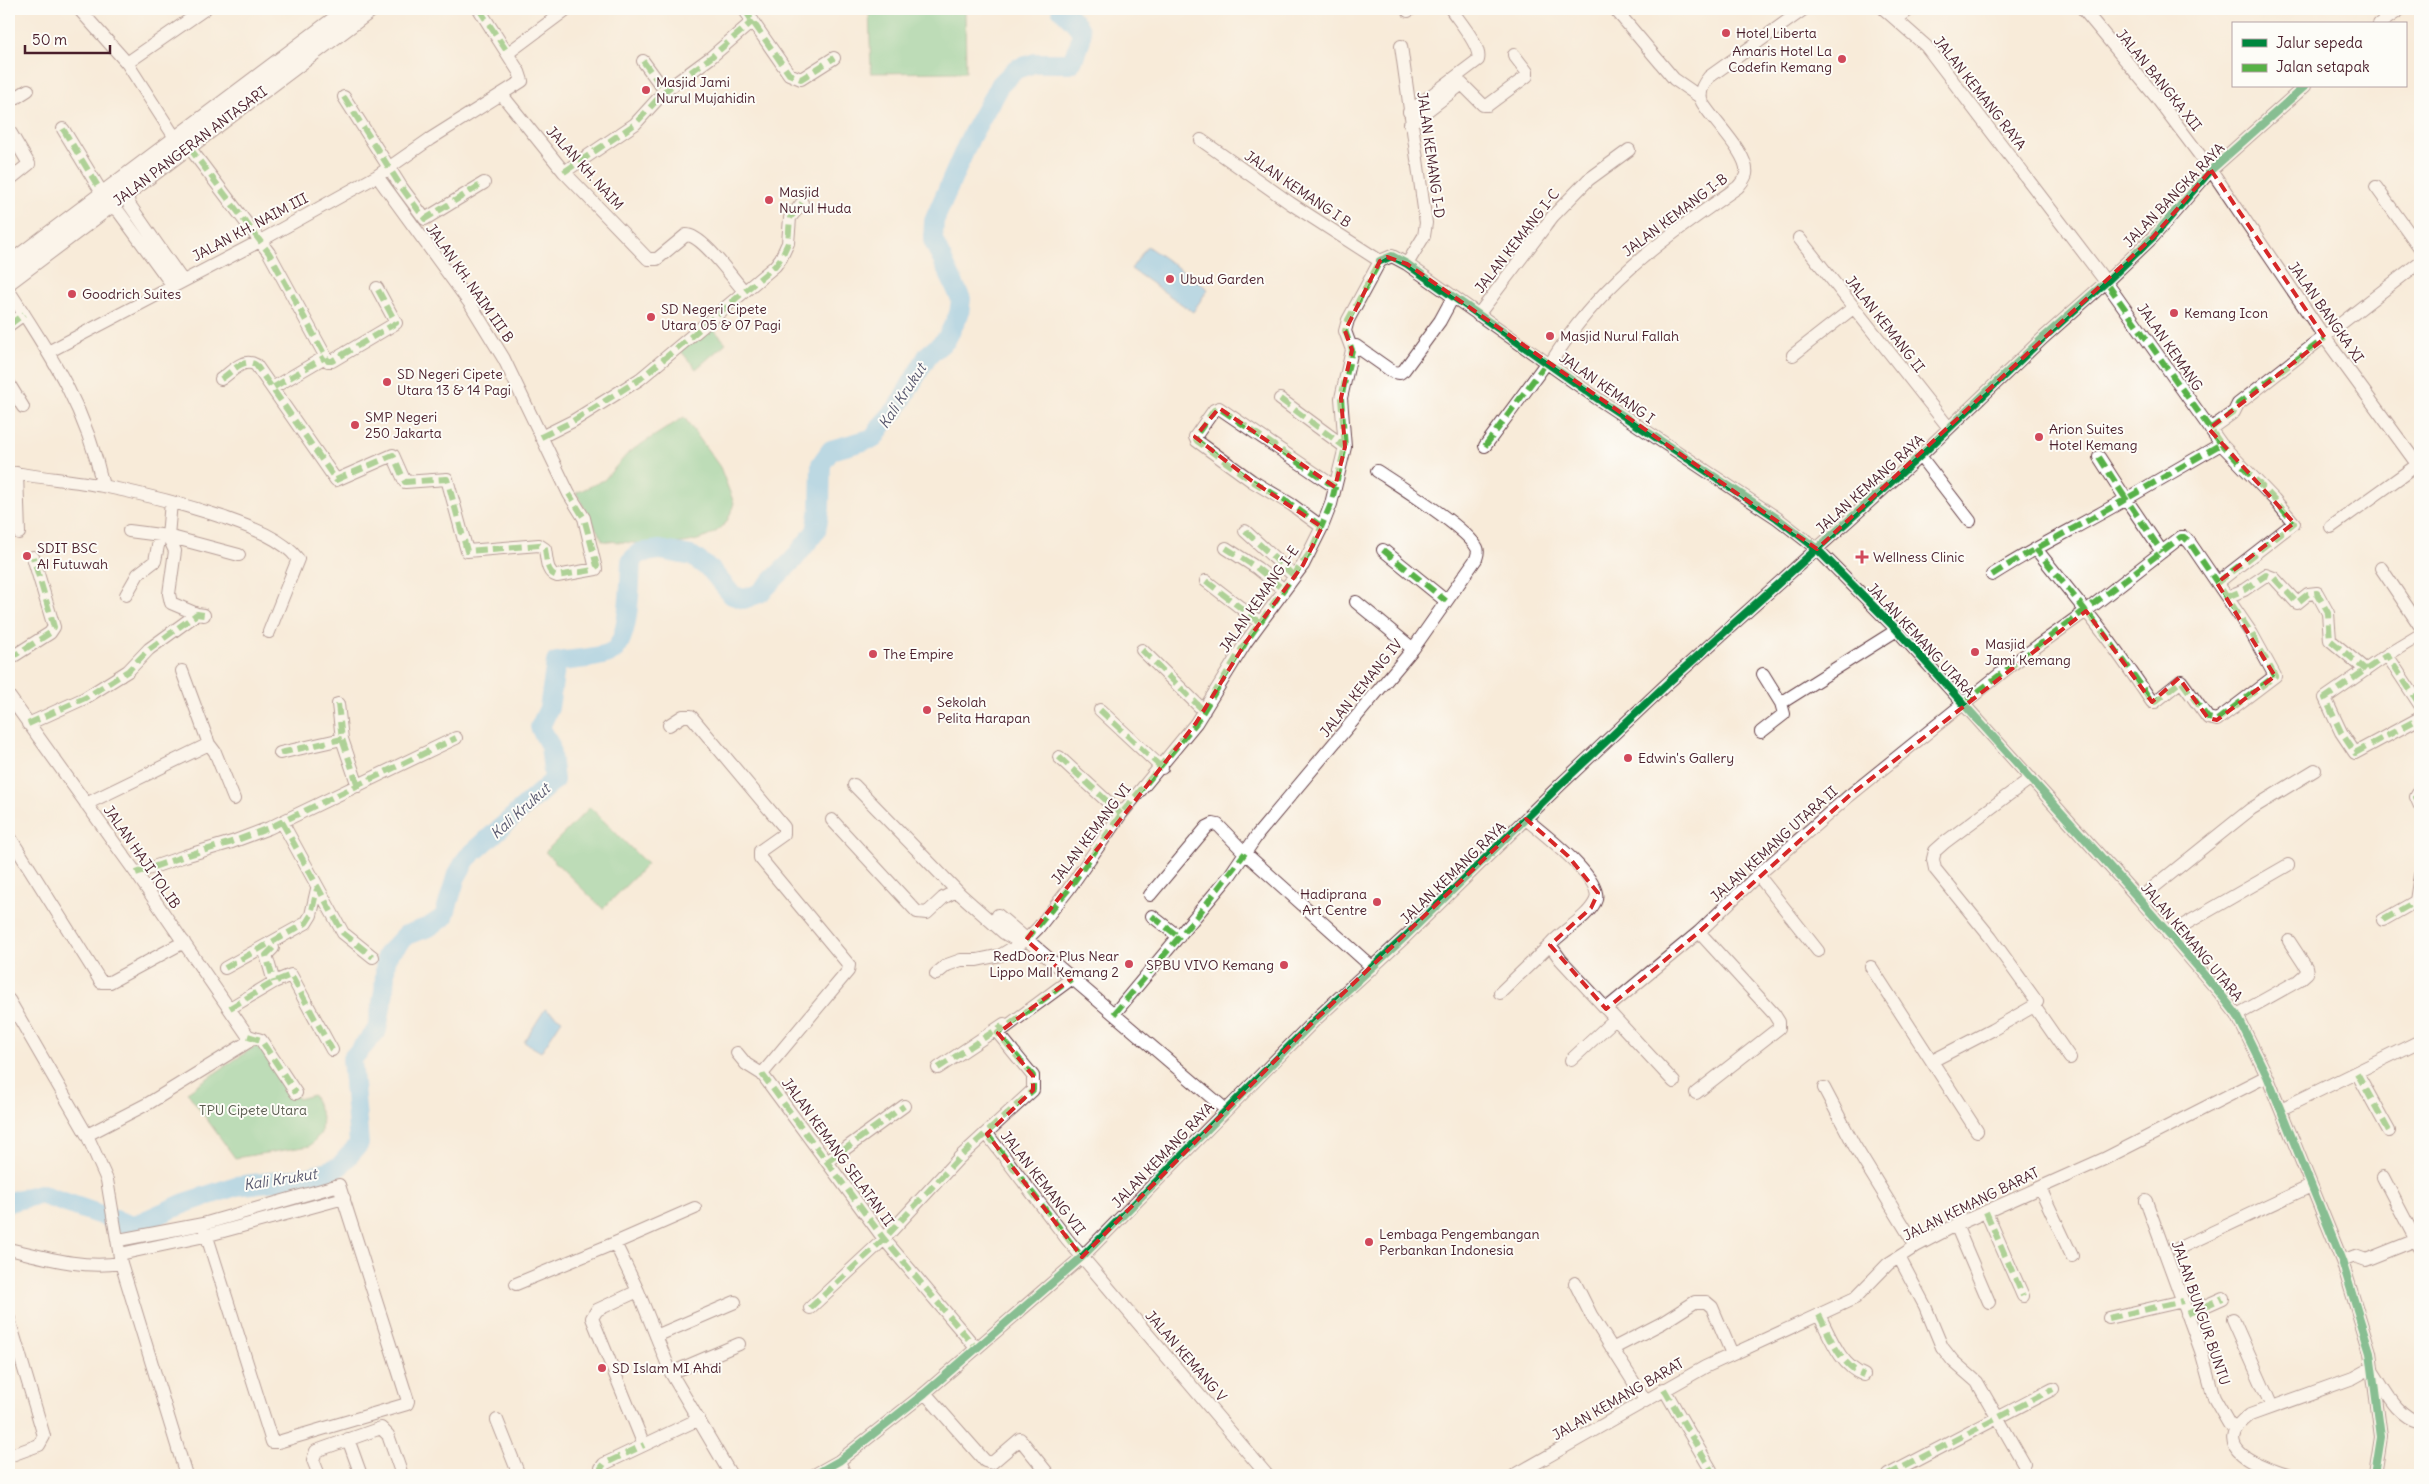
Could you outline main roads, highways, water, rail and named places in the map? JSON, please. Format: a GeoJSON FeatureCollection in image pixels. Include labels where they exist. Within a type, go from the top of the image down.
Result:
{"type":"FeatureCollection","features":[{"type":"Feature","properties":{"kind":"main road","name":"JALAN PANGERAN ANTASARI"},"geometry":{"type":"LineString","coordinates":[[9,256],[338,9]]}},
{"type":"Feature","properties":{"kind":"main road"},"geometry":{"type":"LineString","coordinates":[[9,264],[348,9]]}},
{"type":"Feature","properties":{"kind":"main road"},"geometry":{"type":"LineString","coordinates":[[9,275],[362,9]]}},
{"type":"Feature","properties":{"kind":"main road","name":"JALAN PANGERAN ANTASARI"},"geometry":{"type":"LineString","coordinates":[[9,282],[372,9]]}},
{"type":"Feature","properties":{"kind":"water","name":"Ubud Garden"},"geometry":{"type":"Polygon","coordinates":[[[1147,246],[1208,289],[1193,312],[1131,269],[1147,246]]]}},
{"type":"Feature","properties":{"kind":"water"},"geometry":{"type":"Polygon","coordinates":[[[545,1009],[562,1020],[541,1052],[524,1042],[545,1009]]]}},
{"type":"Feature","properties":{"kind":"waterway","name":"Kali Krukut"},"geometry":{"type":"LineString","coordinates":[[9,1202],[40,1194],[133,1226],[185,1203],[236,1186],[310,1177],[339,1167],[359,1144],[352,1059],[377,1030],[384,991],[386,956],[406,935],[429,927],[444,917],[456,877],[467,858],[554,780],[550,746],[540,727],[549,708],[556,662],[604,655],[617,648],[622,638],[628,611],[631,561],[639,553],[660,550],[692,556],[711,570],[732,595],[744,599],[760,593],[793,560],[816,531],[820,508],[821,464],[831,450],[874,438],[897,408],[928,355],[946,340],[959,314],[961,299],[933,240],[934,221],[970,138],[999,86],[1016,69],[1035,63],[1071,63],[1079,45],[1081,33],[1075,23],[1061,9]]}},
{"type":"Feature","properties":{"kind":"place","name":"Hotel Liberta"},"geometry":{"type":"Point","coordinates":[1726,33]}},
{"type":"Feature","properties":{"kind":"place","name":"Amaris Hotel La Codefin Kemang"},"geometry":{"type":"Point","coordinates":[1842,59]}},
{"type":"Feature","properties":{"kind":"place","name":"Masjid Jami Nurul Mujahidin"},"geometry":{"type":"Point","coordinates":[646,90]}},
{"type":"Feature","properties":{"kind":"place","name":"Masjid Nurul Huda"},"geometry":{"type":"Point","coordinates":[769,200]}},
{"type":"Feature","properties":{"kind":"place","name":"Ubud Garden"},"geometry":{"type":"Point","coordinates":[1170,279]}},
{"type":"Feature","properties":{"kind":"place","name":"Goodrich Suites"},"geometry":{"type":"Point","coordinates":[72,294]}},
{"type":"Feature","properties":{"kind":"place","name":"Kemang Icon"},"geometry":{"type":"Point","coordinates":[2174,313]}},
{"type":"Feature","properties":{"kind":"place","name":"SD Negeri Cipete Utara 05 & 07 Pagi"},"geometry":{"type":"Point","coordinates":[651,317]}},
{"type":"Feature","properties":{"kind":"place","name":"Masjid Nurul Fallah"},"geometry":{"type":"Point","coordinates":[1550,336]}},
{"type":"Feature","properties":{"kind":"place","name":"SD Negeri Cipete Utara 13 & 14 Pagi"},"geometry":{"type":"Point","coordinates":[387,382]}},
{"type":"Feature","properties":{"kind":"place","name":"SMP Negeri 250 Jakarta"},"geometry":{"type":"Point","coordinates":[355,425]}},
{"type":"Feature","properties":{"kind":"place","name":"Arion Suites Hotel Kemang"},"geometry":{"type":"Point","coordinates":[2039,437]}},
{"type":"Feature","properties":{"kind":"place","name":"SDIT BSC Al Futuwah"},"geometry":{"type":"Point","coordinates":[27,556]}},
{"type":"Feature","properties":{"kind":"place","name":"Wellness Clinic"},"geometry":{"type":"Point","coordinates":[1862,557]}},
{"type":"Feature","properties":{"kind":"place","name":"Masjid Jami Kemang"},"geometry":{"type":"Point","coordinates":[1975,652]}},
{"type":"Feature","properties":{"kind":"place","name":"The Empire"},"geometry":{"type":"Point","coordinates":[873,654]}},
{"type":"Feature","properties":{"kind":"place","name":"Sekolah Pelita Harapan"},"geometry":{"type":"Point","coordinates":[927,710]}},
{"type":"Feature","properties":{"kind":"place","name":"Edwin's Gallery"},"geometry":{"type":"Point","coordinates":[1628,758]}},
{"type":"Feature","properties":{"kind":"place","name":"Hadiprana Art Centre"},"geometry":{"type":"Point","coordinates":[1377,902]}},
{"type":"Feature","properties":{"kind":"place","name":"RedDoorz Plus Near Lippo Mall Kemang 2"},"geometry":{"type":"Point","coordinates":[1129,964]}},
{"type":"Feature","properties":{"kind":"place","name":"SPBU VIVO Kemang"},"geometry":{"type":"Point","coordinates":[1284,965]}},
{"type":"Feature","properties":{"kind":"place","name":"Lembaga Pengembangan Perbankan Indonesia"},"geometry":{"type":"Point","coordinates":[1369,1242]}},
{"type":"Feature","properties":{"kind":"place","name":"SD Islam MI Ahdi"},"geometry":{"type":"Point","coordinates":[602,1368]}},
{"type":"Feature","properties":{"kind":"park label","name":"TPU Cipete Utara"},"geometry":{"type":"Point","coordinates":[253,1110]}}]}
